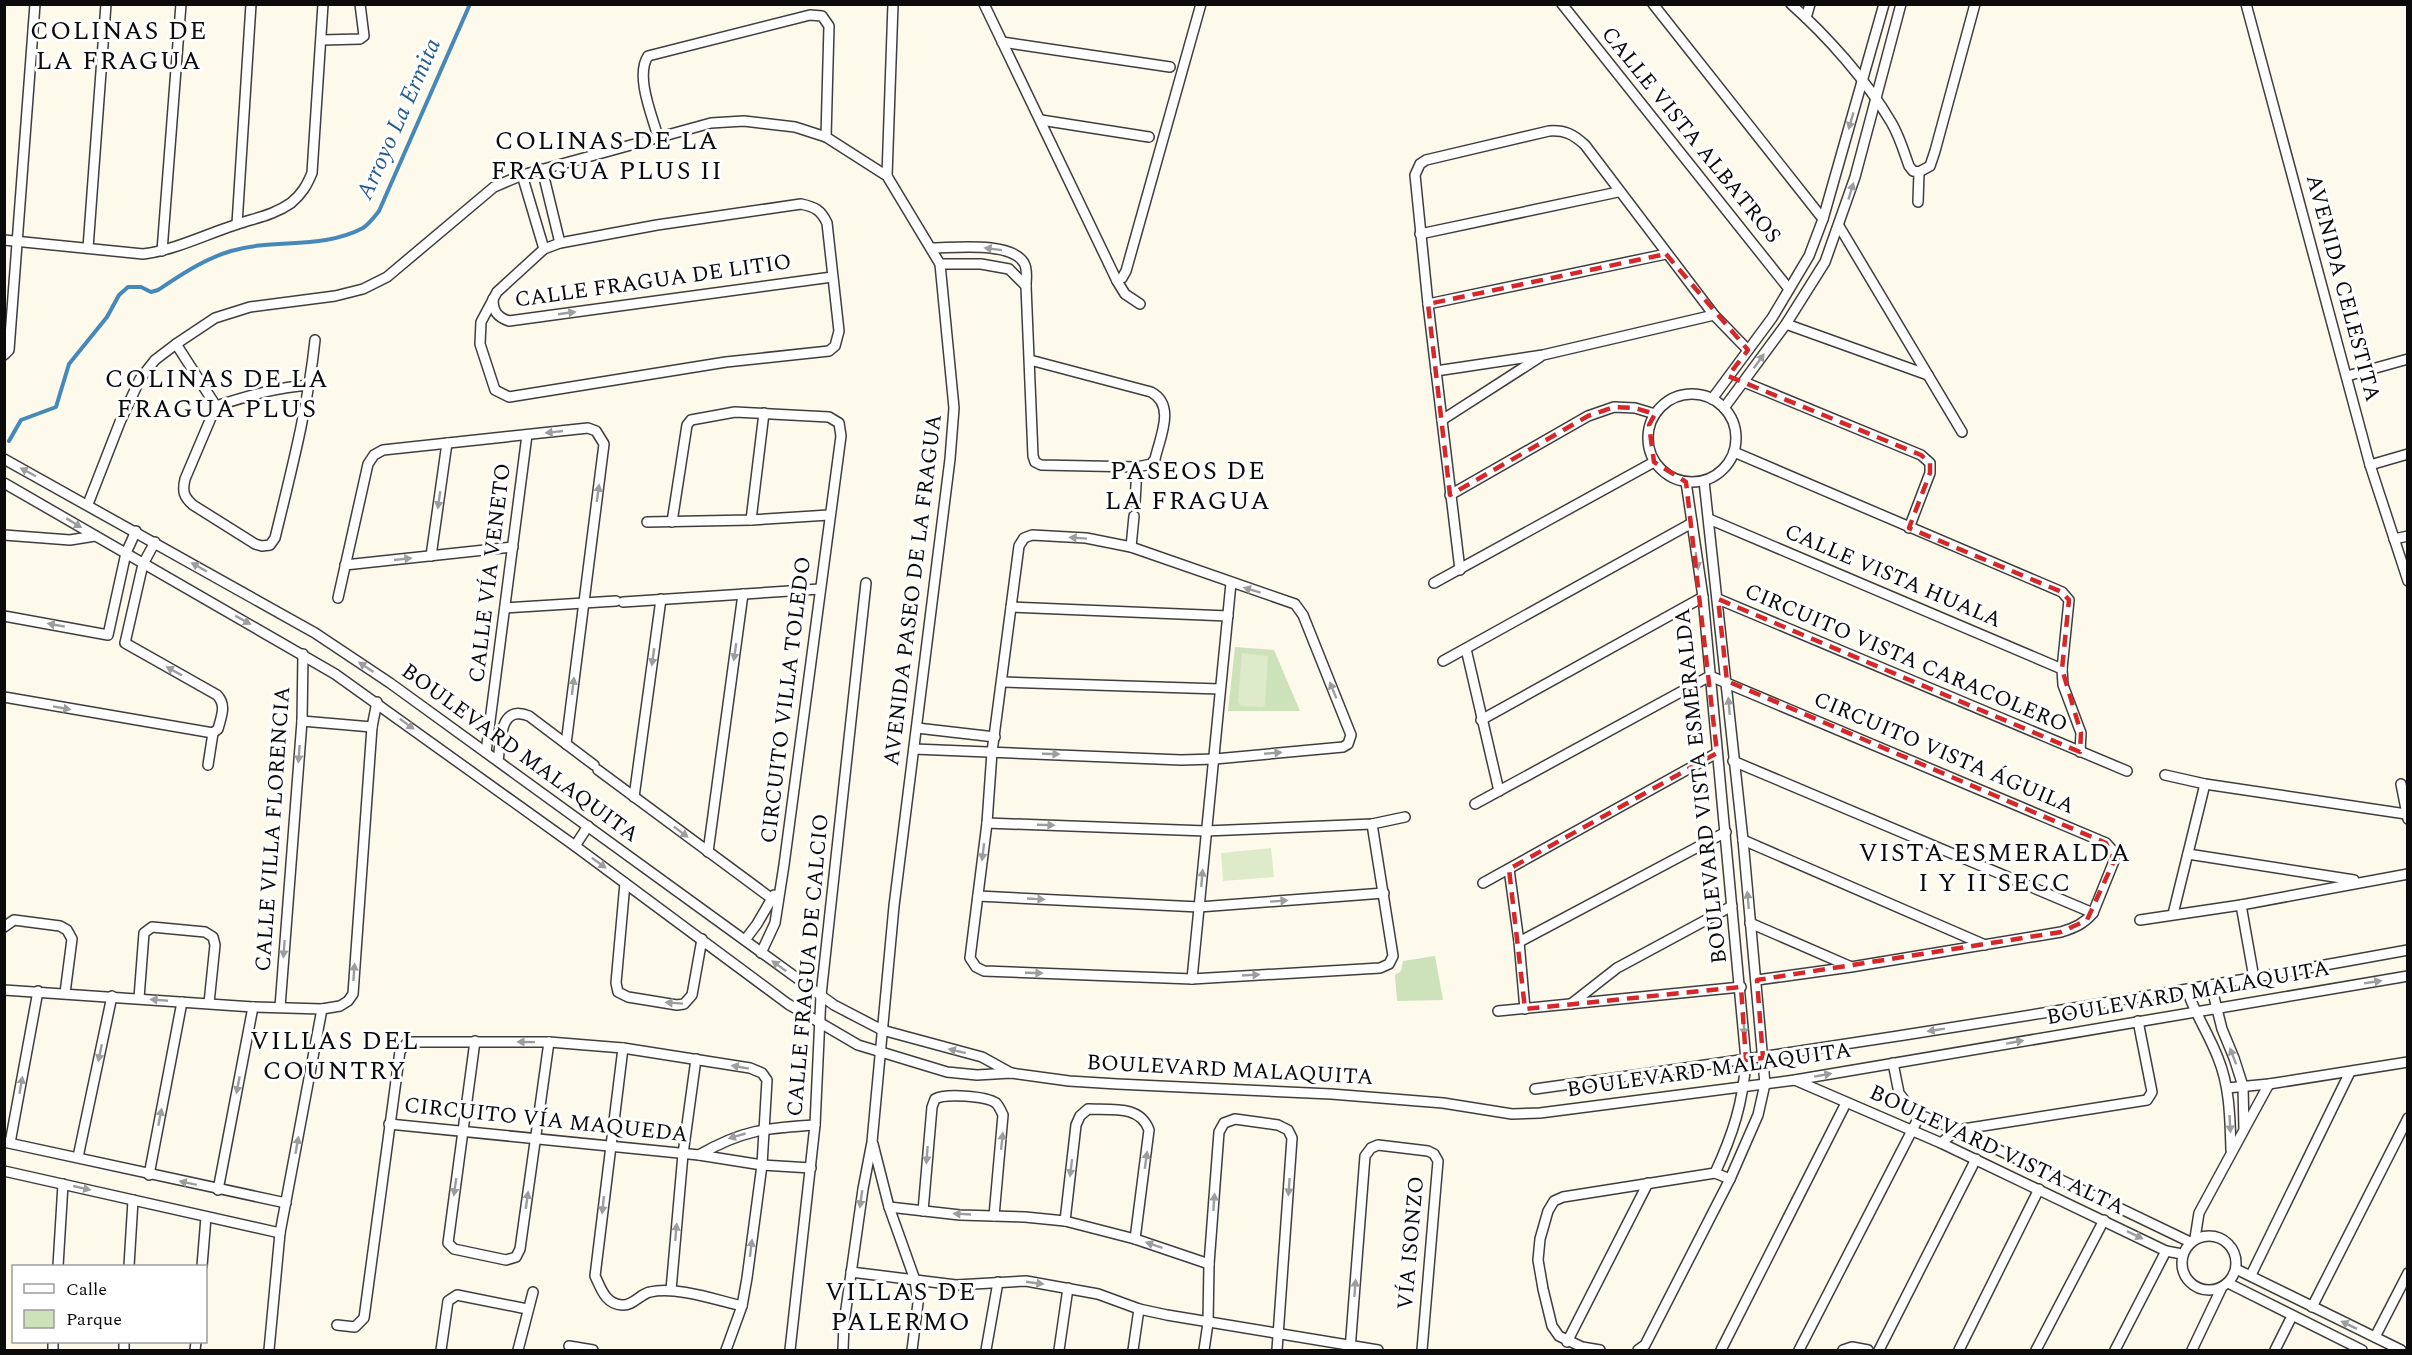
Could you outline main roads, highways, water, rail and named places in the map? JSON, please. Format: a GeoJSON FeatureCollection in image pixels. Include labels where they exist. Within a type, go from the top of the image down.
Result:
{"type":"FeatureCollection","features":[{"type":"Feature","properties":{"kind":"waterway","name":"Arroyo La Ermita"},"geometry":{"type":"LineString","coordinates":[[9,441],[21,420],[56,407],[69,364],[107,317],[119,295],[128,287],[141,287],[151,292],[221,254],[248,247],[331,239],[363,228],[379,211],[470,4]]}},
{"type":"Feature","properties":{"kind":"district","name":"COLINAS DE LA FRAGUA"},"geometry":{"type":"Point","coordinates":[119,46]}},
{"type":"Feature","properties":{"kind":"district","name":"COLINAS DE LA FRAGUA PLUS II"},"geometry":{"type":"Point","coordinates":[607,156]}},
{"type":"Feature","properties":{"kind":"district","name":"COLINAS DE LA FRAGUA PLUS"},"geometry":{"type":"Point","coordinates":[217,394]}},
{"type":"Feature","properties":{"kind":"district","name":"PASEOS DE LA FRAGUA"},"geometry":{"type":"Point","coordinates":[1188,486]}},
{"type":"Feature","properties":{"kind":"district","name":"VISTA ESMERALDA I Y II SECC"},"geometry":{"type":"Point","coordinates":[1995,868]}},
{"type":"Feature","properties":{"kind":"district","name":"VILLAS DEL COUNTRY"},"geometry":{"type":"Point","coordinates":[335,1056]}},
{"type":"Feature","properties":{"kind":"district","name":"VILLAS DE PALERMO"},"geometry":{"type":"Point","coordinates":[901,1307]}}]}
